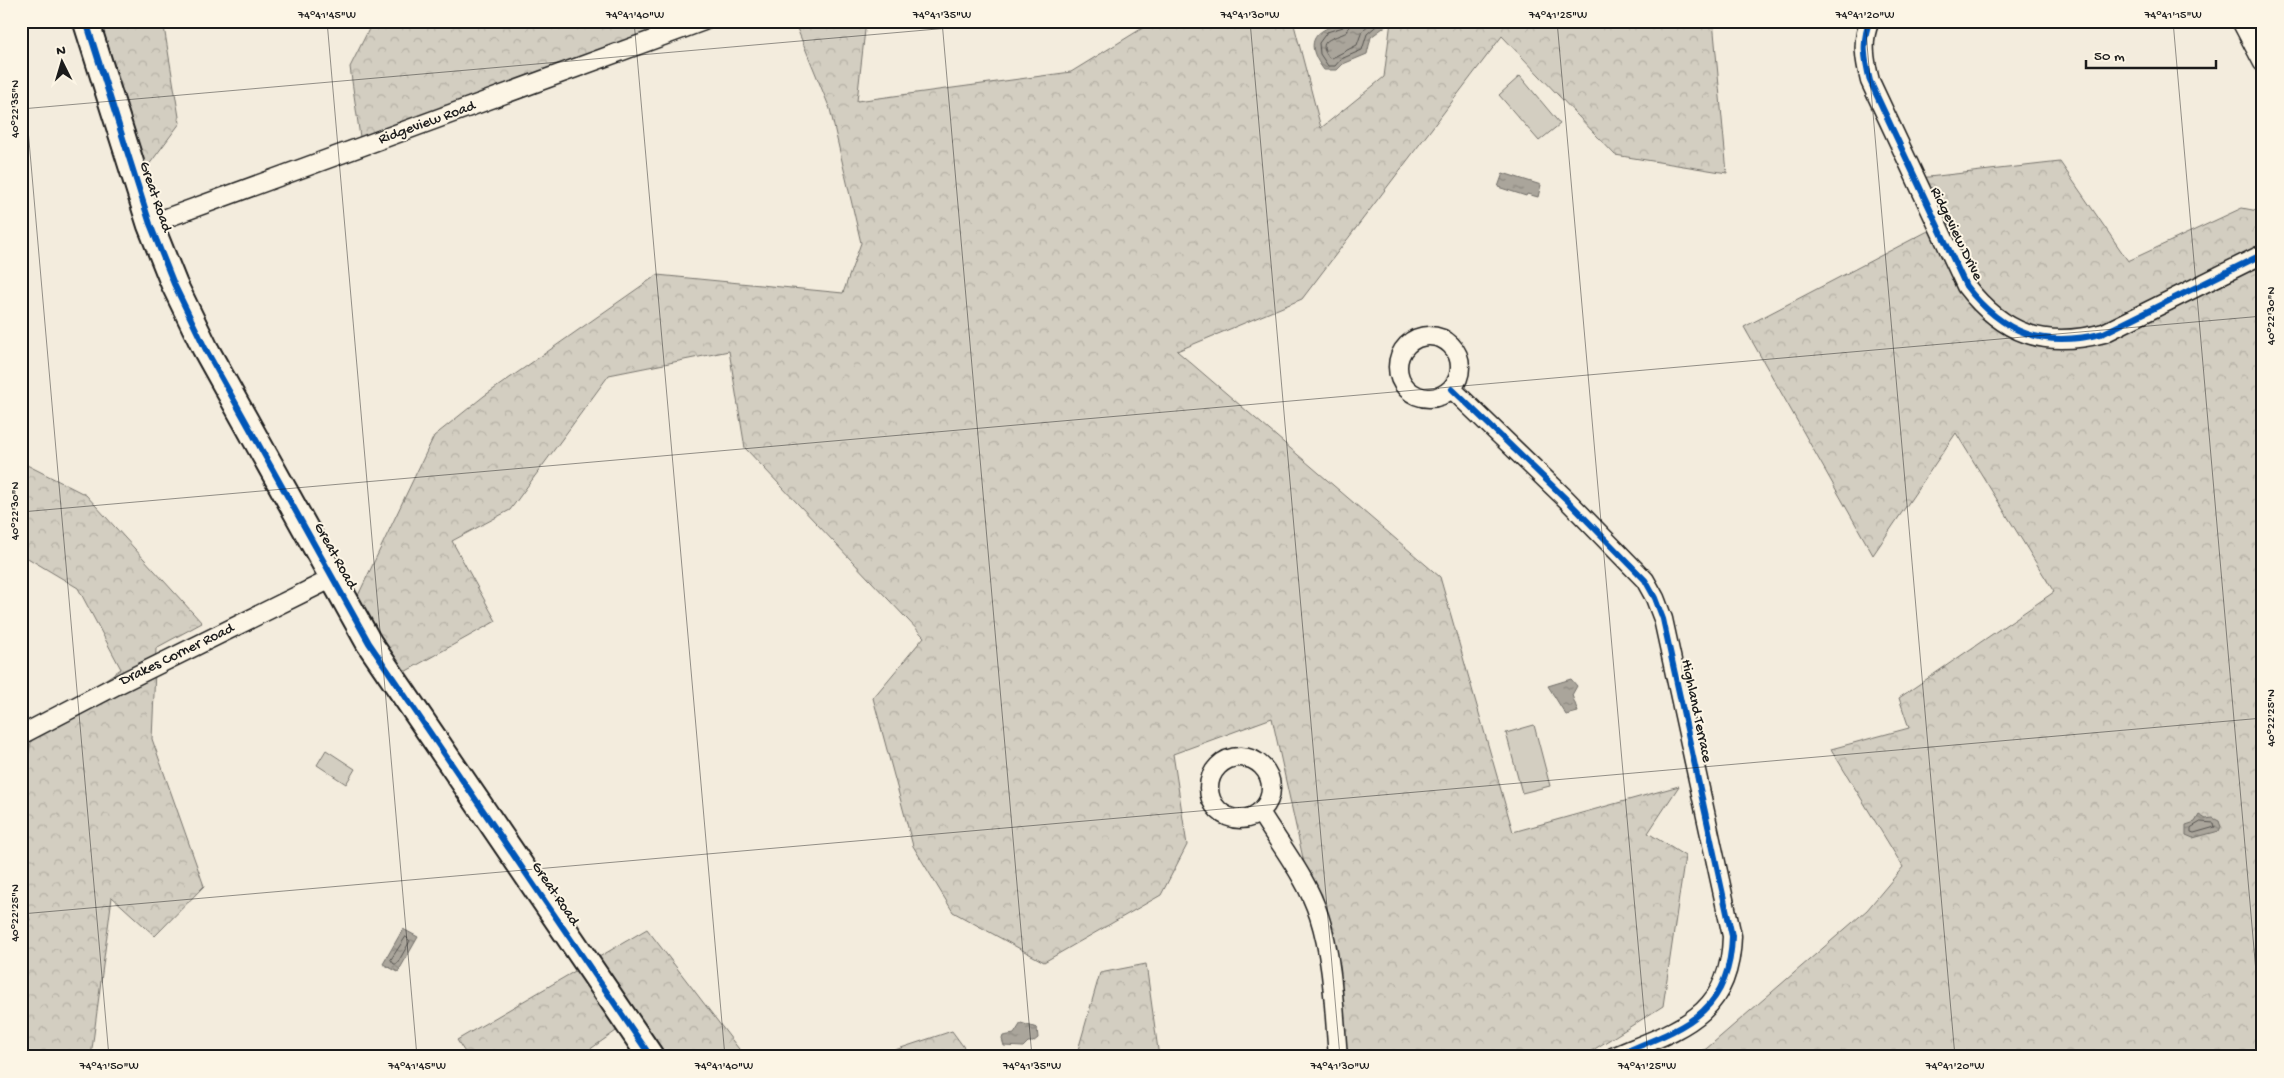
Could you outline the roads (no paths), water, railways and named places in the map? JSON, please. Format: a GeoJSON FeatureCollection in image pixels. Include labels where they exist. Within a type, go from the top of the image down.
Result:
{"type":"FeatureCollection","features":[{"type":"Feature","properties":{"kind":"street","name":"Great Road"},"geometry":{"type":"LineString","coordinates":[[86,21],[150,224],[174,284],[205,348],[369,643],[650,1057]]}},
{"type":"Feature","properties":{"kind":"street","name":"Ridgeview Road"},"geometry":{"type":"LineString","coordinates":[[150,224],[704,21]]}},
{"type":"Feature","properties":{"kind":"street","name":"Ridgeview Drive"},"geometry":{"type":"LineString","coordinates":[[1870,21],[1864,44],[1865,62],[1870,81],[1962,277],[1980,305],[1997,319],[2014,329],[2035,337],[2059,340],[2082,339],[2104,333],[2263,254]]}},
{"type":"Feature","properties":{"kind":"street"},"geometry":{"type":"LineString","coordinates":[[2241,21],[2263,63]]}},
{"type":"Feature","properties":{"kind":"street","name":"Highland Terrace"},"geometry":{"type":"LineString","coordinates":[[1452,388],[1566,499],[1645,580],[1656,598],[1663,620],[1732,936],[1731,958],[1726,978],[1716,997],[1703,1012],[1678,1028],[1613,1057]]}},
{"type":"Feature","properties":{"kind":"street","name":"Drakes Corner Road"},"geometry":{"type":"LineString","coordinates":[[21,735],[117,685],[334,578]]}},
{"type":"Feature","properties":{"kind":"street"},"geometry":{"type":"LineString","coordinates":[[1260,812],[1308,889],[1319,915],[1327,945],[1338,1057]]}},
{"type":"Feature","properties":{"kind":"water"},"geometry":{"type":"Polygon","coordinates":[[[1350,21],[1387,21],[1387,25],[1371,37],[1367,54],[1343,64],[1337,70],[1324,70],[1314,50],[1316,36],[1329,27],[1350,21]]]}},
{"type":"Feature","properties":{"kind":"water"},"geometry":{"type":"Polygon","coordinates":[[[1503,173],[1541,185],[1538,197],[1527,194],[1526,196],[1498,187],[1503,173]]]}},
{"type":"Feature","properties":{"kind":"water"},"geometry":{"type":"Polygon","coordinates":[[[1571,679],[1577,686],[1572,695],[1578,712],[1566,715],[1548,686],[1571,679]]]}},
{"type":"Feature","properties":{"kind":"water"},"geometry":{"type":"Polygon","coordinates":[[[2199,815],[2206,819],[2213,818],[2219,821],[2221,827],[2219,831],[2193,838],[2186,835],[2186,825],[2195,822],[2199,815]]]}},
{"type":"Feature","properties":{"kind":"water"},"geometry":{"type":"Polygon","coordinates":[[[403,929],[418,937],[398,972],[383,964],[403,929]]]}},
{"type":"Feature","properties":{"kind":"water"},"geometry":{"type":"Polygon","coordinates":[[[1021,1023],[1037,1028],[1038,1038],[1033,1042],[1028,1042],[1023,1047],[1004,1046],[1003,1036],[1014,1034],[1021,1023]]]}}]}
